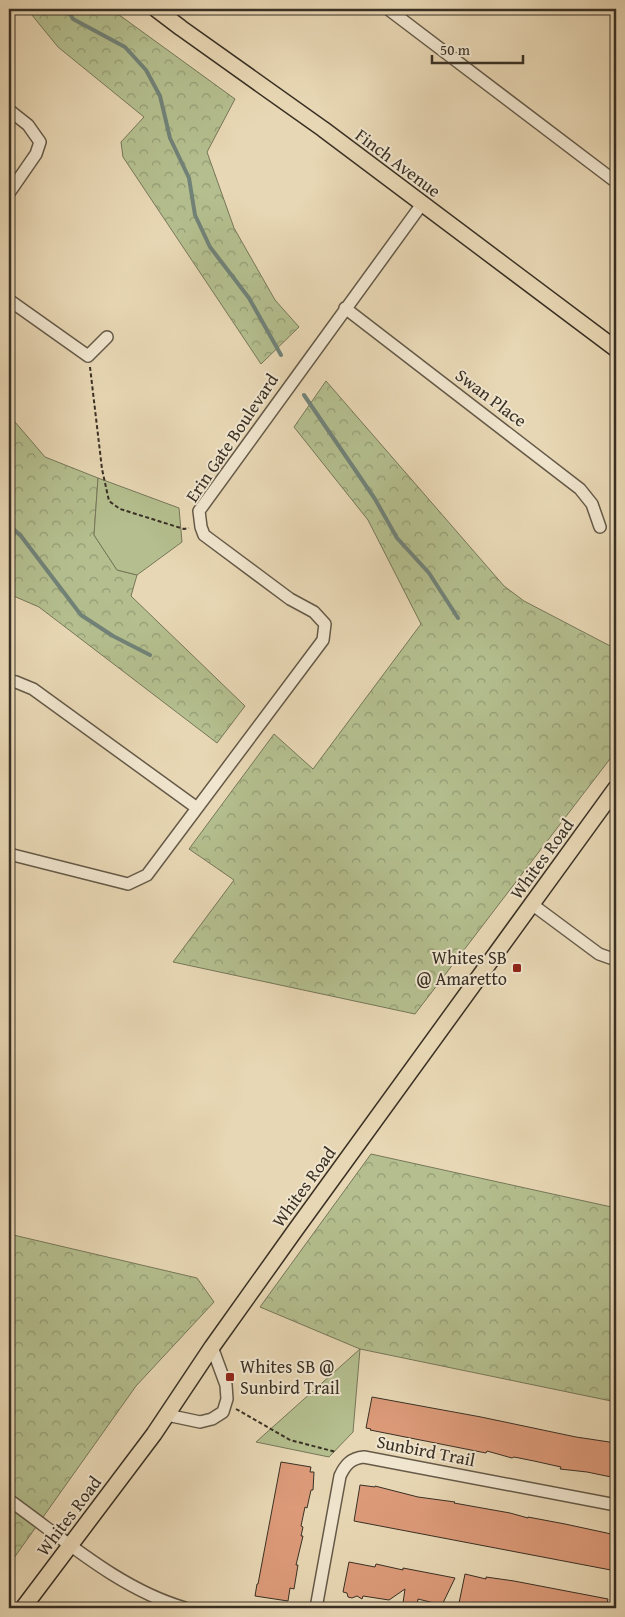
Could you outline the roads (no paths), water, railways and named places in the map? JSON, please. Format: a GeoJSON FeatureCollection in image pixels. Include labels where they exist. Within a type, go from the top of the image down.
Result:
{"type":"FeatureCollection","features":[{"type":"Feature","properties":{"kind":"main road","name":"Finch Avenue"},"geometry":{"type":"LineString","coordinates":[[159,10],[181,28],[323,129],[616,349]]}},
{"type":"Feature","properties":{"kind":"main road","name":"Whites Road"},"geometry":{"type":"LineString","coordinates":[[24,1608],[154,1434],[212,1347],[616,788]]}},
{"type":"Feature","properties":{"kind":"street"},"geometry":{"type":"LineString","coordinates":[[388,9],[616,182]]}},
{"type":"Feature","properties":{"kind":"street"},"geometry":{"type":"LineString","coordinates":[[9,110],[28,125],[40,142],[36,154],[9,193]]}},
{"type":"Feature","properties":{"kind":"street","name":"Erin Gate Boulevard"},"geometry":{"type":"LineString","coordinates":[[9,854],[128,884],[147,875],[323,640],[325,624],[314,612],[290,599],[204,535],[199,511],[422,204]]}},
{"type":"Feature","properties":{"kind":"street"},"geometry":{"type":"LineString","coordinates":[[9,300],[88,356],[107,337]]}},
{"type":"Feature","properties":{"kind":"street","name":"Swan Place"},"geometry":{"type":"LineString","coordinates":[[345,308],[580,489],[592,504],[600,527]]}},
{"type":"Feature","properties":{"kind":"street"},"geometry":{"type":"LineString","coordinates":[[9,681],[33,689],[197,808]]}},
{"type":"Feature","properties":{"kind":"street"},"geometry":{"type":"LineString","coordinates":[[533,905],[599,954],[616,960]]}},
{"type":"Feature","properties":{"kind":"street"},"geometry":{"type":"LineString","coordinates":[[167,1415],[200,1422],[212,1419],[222,1412],[227,1399],[226,1386],[212,1347]]}},
{"type":"Feature","properties":{"kind":"street","name":"Sunbird Trail"},"geometry":{"type":"LineString","coordinates":[[316,1608],[340,1476],[344,1467],[350,1461],[357,1458],[364,1457],[616,1505]]}},
{"type":"Feature","properties":{"kind":"street"},"geometry":{"type":"LineString","coordinates":[[9,1500],[118,1578],[151,1596],[185,1608]]}},
{"type":"Feature","properties":{"kind":"waterway"},"geometry":{"type":"LineString","coordinates":[[67,9],[73,19],[125,47],[146,70],[160,96],[170,138],[189,178],[195,215],[210,247],[249,298],[281,355]]}},
{"type":"Feature","properties":{"kind":"waterway"},"geometry":{"type":"LineString","coordinates":[[304,395],[375,499],[397,538],[429,573],[458,618]]}},
{"type":"Feature","properties":{"kind":"waterway"},"geometry":{"type":"LineString","coordinates":[[9,525],[21,536],[81,615],[113,636],[150,655]]}},
{"type":"Feature","properties":{"kind":"place","name":"Whites SB @ Amaretto"},"geometry":{"type":"Point","coordinates":[517,968]}},
{"type":"Feature","properties":{"kind":"place","name":"Whites SB @ Sunbird Trail"},"geometry":{"type":"Point","coordinates":[230,1377]}}]}
